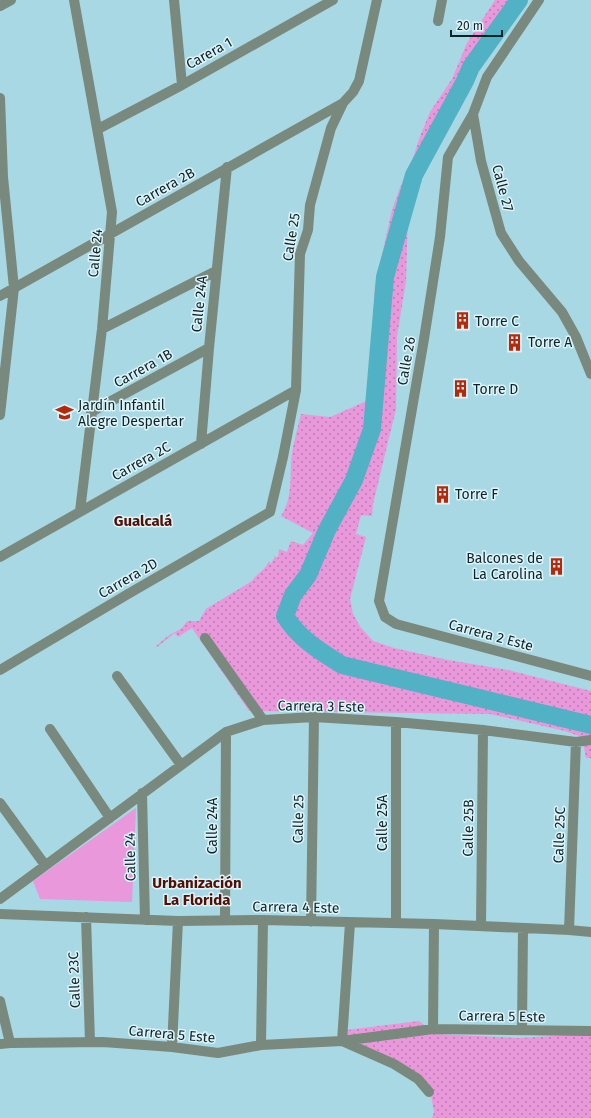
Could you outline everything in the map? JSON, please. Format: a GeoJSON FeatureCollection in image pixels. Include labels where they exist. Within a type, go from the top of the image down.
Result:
{"type":"FeatureCollection","features":[{"type":"Feature","properties":{"kind":"street"},"geometry":{"type":"LineString","coordinates":[[1,4],[11,0]]}},
{"type":"Feature","properties":{"kind":"street","name":"Calle 24"},"geometry":{"type":"LineString","coordinates":[[74,0],[112,212],[102,329],[80,511]]}},
{"type":"Feature","properties":{"kind":"street"},"geometry":{"type":"LineString","coordinates":[[174,0],[182,85]]}},
{"type":"Feature","properties":{"kind":"street","name":"Carera 1"},"geometry":{"type":"LineString","coordinates":[[98,129],[182,85],[333,0]]}},
{"type":"Feature","properties":{"kind":"street","name":"Calle 25"},"geometry":{"type":"LineString","coordinates":[[270,512],[283,457],[296,390],[300,254],[308,230],[310,205],[331,128],[343,103],[353,92],[359,81],[377,0]]}},
{"type":"Feature","properties":{"kind":"street"},"geometry":{"type":"LineString","coordinates":[[438,21],[442,0]]}},
{"type":"Feature","properties":{"kind":"street"},"geometry":{"type":"LineString","coordinates":[[473,114],[487,77],[539,0]]}},
{"type":"Feature","properties":{"kind":"street"},"geometry":{"type":"LineString","coordinates":[[0,98],[1,178],[14,288],[0,414]]}},
{"type":"Feature","properties":{"kind":"street","name":"Carrera 2B"},"geometry":{"type":"LineString","coordinates":[[0,296],[343,103]]}},
{"type":"Feature","properties":{"kind":"street","name":"Calle 27"},"geometry":{"type":"LineString","coordinates":[[473,114],[481,161],[501,233],[519,261],[562,312],[576,337],[591,374]]}},
{"type":"Feature","properties":{"kind":"street","name":"Calle 26"},"geometry":{"type":"LineString","coordinates":[[385,617],[379,601],[440,237],[448,157],[473,114]]}},
{"type":"Feature","properties":{"kind":"street","name":"Calle 24A"},"geometry":{"type":"LineString","coordinates":[[201,444],[208,348],[227,168]]}},
{"type":"Feature","properties":{"kind":"street"},"geometry":{"type":"LineString","coordinates":[[102,329],[216,271]]}},
{"type":"Feature","properties":{"kind":"street","name":"Carrera 1B"},"geometry":{"type":"LineString","coordinates":[[91,412],[208,348]]}},
{"type":"Feature","properties":{"kind":"street","name":"Carrera 2C"},"geometry":{"type":"LineString","coordinates":[[0,557],[296,390]]}},
{"type":"Feature","properties":{"kind":"street","name":"Carrera 2D"},"geometry":{"type":"LineString","coordinates":[[0,670],[270,512]]}},
{"type":"Feature","properties":{"kind":"street","name":"Carrera 2 Este"},"geometry":{"type":"LineString","coordinates":[[385,617],[396,624],[591,676]]}},
{"type":"Feature","properties":{"kind":"street"},"geometry":{"type":"LineString","coordinates":[[205,638],[263,720]]}},
{"type":"Feature","properties":{"kind":"street"},"geometry":{"type":"LineString","coordinates":[[117,676],[182,765]]}},
{"type":"Feature","properties":{"kind":"street","name":"Calle 25"},"geometry":{"type":"LineString","coordinates":[[311,922],[314,717]]}},
{"type":"Feature","properties":{"kind":"street","name":"Carrera 3 Este"},"geometry":{"type":"LineString","coordinates":[[0,899],[226,732],[263,720],[314,717],[396,722],[483,730],[576,742],[591,740]]}},
{"type":"Feature","properties":{"kind":"street","name":"Calle 25A"},"geometry":{"type":"LineString","coordinates":[[396,722],[396,923]]}},
{"type":"Feature","properties":{"kind":"street","name":"Calle 24"},"geometry":{"type":"LineString","coordinates":[[50,729],[110,818]]}},
{"type":"Feature","properties":{"kind":"street","name":"Calle 25B"},"geometry":{"type":"LineString","coordinates":[[480,926],[483,730]]}},
{"type":"Feature","properties":{"kind":"street","name":"Calle 24A"},"geometry":{"type":"LineString","coordinates":[[226,732],[226,920]]}},
{"type":"Feature","properties":{"kind":"street","name":"Calle 25C"},"geometry":{"type":"LineString","coordinates":[[569,930],[576,742]]}},
{"type":"Feature","properties":{"kind":"street","name":"Calle 24"},"geometry":{"type":"LineString","coordinates":[[142,793],[145,920]]}},
{"type":"Feature","properties":{"kind":"street"},"geometry":{"type":"LineString","coordinates":[[0,803],[45,865]]}},
{"type":"Feature","properties":{"kind":"street","name":"Carrera 4 Este"},"geometry":{"type":"LineString","coordinates":[[0,914],[178,921],[263,920],[434,924],[591,932]]}},
{"type":"Feature","properties":{"kind":"street","name":"Calle 23C"},"geometry":{"type":"LineString","coordinates":[[86,917],[90,1042]]}},
{"type":"Feature","properties":{"kind":"street"},"geometry":{"type":"LineString","coordinates":[[261,1045],[263,920]]}},
{"type":"Feature","properties":{"kind":"street"},"geometry":{"type":"LineString","coordinates":[[172,1047],[178,921]]}},
{"type":"Feature","properties":{"kind":"street"},"geometry":{"type":"LineString","coordinates":[[342,1040],[350,923]]}},
{"type":"Feature","properties":{"kind":"street"},"geometry":{"type":"LineString","coordinates":[[433,1029],[434,924]]}},
{"type":"Feature","properties":{"kind":"street"},"geometry":{"type":"LineString","coordinates":[[522,1030],[523,929]]}},
{"type":"Feature","properties":{"kind":"street"},"geometry":{"type":"LineString","coordinates":[[0,1001],[5,1044]]}},
{"type":"Feature","properties":{"kind":"street","name":"Carrera 5 Este"},"geometry":{"type":"LineString","coordinates":[[5,1044],[90,1042],[172,1047],[218,1052],[261,1045],[342,1040],[433,1029],[591,1031]]}},
{"type":"Feature","properties":{"kind":"street","name":"Carrera 5 Este"},"geometry":{"type":"LineString","coordinates":[[342,1040],[394,1064],[418,1079],[429,1092]]}},
{"type":"Feature","properties":{"kind":"shaded area"},"geometry":{"type":"Polygon","coordinates":[[[495,0],[516,0],[433,138],[421,180],[408,214],[406,281],[397,336],[396,409],[373,504],[372,516],[361,515],[356,534],[366,537],[350,599],[353,614],[361,628],[373,641],[394,648],[448,660],[508,670],[591,691],[591,758],[586,758],[582,737],[565,731],[490,714],[249,711],[192,628],[178,637],[175,633],[157,647],[156,646],[168,636],[182,628],[187,621],[199,621],[206,609],[252,581],[266,567],[269,561],[271,564],[275,556],[278,558],[279,549],[287,552],[291,541],[303,545],[313,533],[281,516],[288,501],[292,453],[301,414],[330,417],[369,400],[375,286],[392,210],[400,187],[408,174],[419,139],[430,112],[452,79],[467,43],[495,0]]]}},
{"type":"Feature","properties":{"kind":"shaded area"},"geometry":{"type":"Polygon","coordinates":[[[136,808],[132,902],[40,899],[33,881],[136,808]]]}},
{"type":"Feature","properties":{"kind":"shaded area"},"geometry":{"type":"Polygon","coordinates":[[[419,1021],[436,1034],[518,1038],[591,1034],[591,1118],[432,1118],[434,1112],[429,1084],[338,1031],[419,1021]]]}},
{"type":"Feature","properties":{"kind":"waterway"},"geometry":{"type":"LineString","coordinates":[[519,0],[471,67],[465,81],[414,175],[385,277],[372,429],[354,480],[327,530],[308,575],[293,595],[285,616],[303,638],[342,665],[591,725]]}},
{"type":"Feature","properties":{"kind":"place","name":"Torre C"},"geometry":{"type":"Point","coordinates":[462,321]}},
{"type":"Feature","properties":{"kind":"place","name":"Torre A"},"geometry":{"type":"Point","coordinates":[515,342]}},
{"type":"Feature","properties":{"kind":"place","name":"Torre D"},"geometry":{"type":"Point","coordinates":[460,389]}},
{"type":"Feature","properties":{"kind":"place","name":"Jardín Infantil Alegre Despertar"},"geometry":{"type":"Point","coordinates":[65,413]}},
{"type":"Feature","properties":{"kind":"place","name":"Torre F"},"geometry":{"type":"Point","coordinates":[442,494]}},
{"type":"Feature","properties":{"kind":"place","name":"Balcones de La Carolina"},"geometry":{"type":"Point","coordinates":[556,566]}},
{"type":"Feature","properties":{"kind":"district","name":"Gualcalá"},"geometry":{"type":"Point","coordinates":[143,521]}},
{"type":"Feature","properties":{"kind":"district","name":"Urbanización La Florida"},"geometry":{"type":"Point","coordinates":[197,892]}}]}
